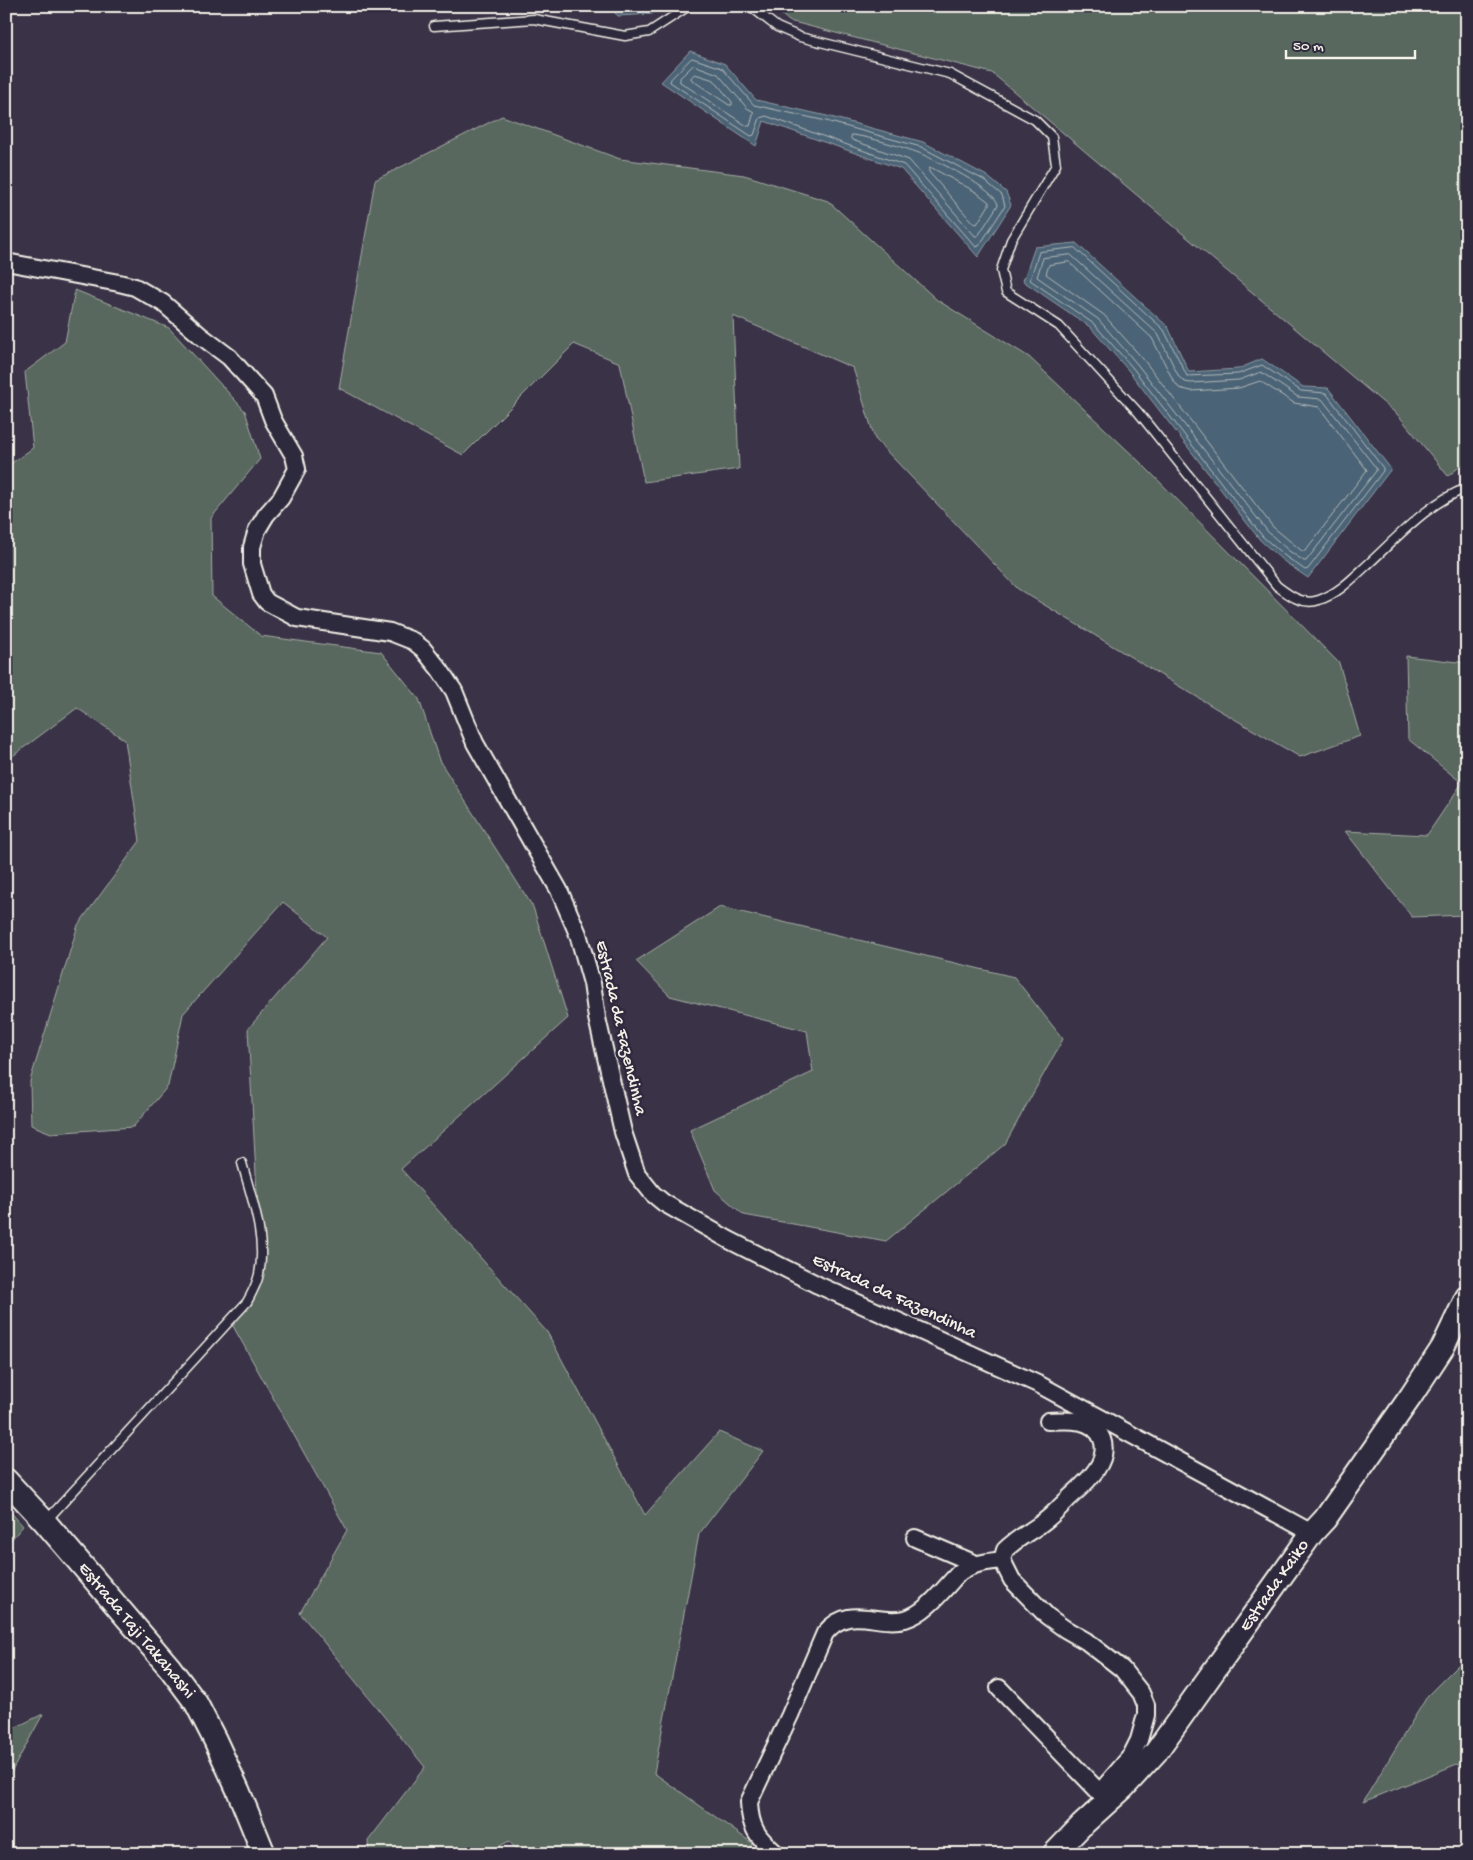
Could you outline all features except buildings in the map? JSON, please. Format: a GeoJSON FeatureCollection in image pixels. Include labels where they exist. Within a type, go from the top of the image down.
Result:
{"type":"FeatureCollection","features":[{"type":"Feature","properties":{"kind":"street","name":"Estrada da Fazendinha"},"geometry":{"type":"LineString","coordinates":[[6,262],[135,287],[163,303],[229,357],[264,396],[273,420],[294,456],[297,469],[281,498],[266,515],[257,530],[252,547],[252,564],[262,594],[267,602],[297,618],[399,635],[413,641],[423,649],[440,670],[454,692],[475,744],[559,890],[578,934],[592,983],[597,1018],[623,1132],[637,1174],[653,1194],[664,1203],[729,1240],[809,1280],[1040,1386],[1312,1534]]}},
{"type":"Feature","properties":{"kind":"street","name":"Estrada Kaiko"},"geometry":{"type":"LineString","coordinates":[[1054,1854],[1103,1800],[1156,1752],[1312,1534],[1325,1519],[1422,1380],[1443,1347],[1467,1297]]}},
{"type":"Feature","properties":{"kind":"street"},"geometry":{"type":"LineString","coordinates":[[1048,1421],[1068,1420],[1086,1422],[1094,1427],[1103,1442],[1104,1452],[1100,1463],[1090,1479],[1044,1522],[1005,1550],[1002,1560],[1012,1580],[1047,1616],[1115,1663],[1133,1681],[1141,1693],[1146,1705],[1146,1715],[1138,1740],[1131,1756],[1103,1786],[1103,1800]]}},
{"type":"Feature","properties":{"kind":"street","name":"Estrada Taji Takahashi"},"geometry":{"type":"LineString","coordinates":[[6,1480],[45,1522],[170,1668],[196,1703],[238,1790],[264,1854]]}},
{"type":"Feature","properties":{"kind":"street"},"geometry":{"type":"LineString","coordinates":[[915,1538],[976,1564]]}},
{"type":"Feature","properties":{"kind":"street"},"geometry":{"type":"LineString","coordinates":[[777,1854],[765,1844],[752,1826],[749,1802],[790,1715],[825,1632],[832,1623],[846,1618],[903,1620],[924,1610],[960,1572],[976,1564],[1002,1560]]}},
{"type":"Feature","properties":{"kind":"street"},"geometry":{"type":"LineString","coordinates":[[998,1688],[1103,1800]]}},
{"type":"Feature","properties":{"kind":"lane"},"geometry":{"type":"LineString","coordinates":[[434,26],[534,19],[624,36],[649,32],[689,6]]}},
{"type":"Feature","properties":{"kind":"lane"},"geometry":{"type":"LineString","coordinates":[[750,6],[777,27],[800,37],[950,74],[1035,120],[1052,138],[1056,165],[1011,240],[1001,270],[1006,292],[1059,326],[1138,412],[1278,586],[1295,599],[1317,601],[1344,587],[1431,508],[1467,488]]}},
{"type":"Feature","properties":{"kind":"lane"},"geometry":{"type":"LineString","coordinates":[[45,1522],[247,1302],[258,1278],[261,1254],[258,1223],[242,1163]]}},
{"type":"Feature","properties":{"kind":"green space"},"geometry":{"type":"Polygon","coordinates":[[[772,6],[1467,6],[1467,461],[1448,476],[1399,416],[992,73],[789,21],[772,6]]]}},
{"type":"Feature","properties":{"kind":"green space"},"geometry":{"type":"Polygon","coordinates":[[[502,116],[620,159],[744,175],[828,201],[937,300],[1029,357],[1142,464],[1339,663],[1360,736],[1300,757],[1018,589],[875,439],[853,368],[733,316],[739,469],[644,482],[620,363],[574,344],[463,455],[339,388],[375,180],[502,116]]]}},
{"type":"Feature","properties":{"kind":"green space"},"geometry":{"type":"Polygon","coordinates":[[[75,290],[169,328],[245,411],[260,459],[211,518],[212,596],[261,636],[381,652],[419,699],[439,760],[533,907],[568,1018],[401,1169],[547,1332],[645,1515],[719,1432],[763,1451],[699,1534],[654,1773],[752,1843],[748,1854],[520,1854],[509,1841],[486,1854],[369,1854],[368,1841],[425,1767],[300,1613],[347,1530],[233,1326],[261,1265],[248,1029],[327,937],[283,902],[183,1014],[168,1086],[133,1127],[51,1133],[31,1125],[30,1081],[78,925],[140,841],[125,740],[77,708],[6,761],[6,467],[33,448],[25,372],[65,342],[75,290]]]}},
{"type":"Feature","properties":{"kind":"green space"},"geometry":{"type":"Polygon","coordinates":[[[1406,656],[1467,663],[1467,915],[1412,917],[1345,831],[1427,835],[1462,783],[1408,739],[1406,656]]]}},
{"type":"Feature","properties":{"kind":"green space"},"geometry":{"type":"Polygon","coordinates":[[[720,907],[1014,977],[1063,1039],[1005,1144],[886,1241],[744,1215],[715,1190],[690,1130],[813,1072],[807,1031],[670,996],[636,961],[720,907]]]}},
{"type":"Feature","properties":{"kind":"green space"},"geometry":{"type":"Polygon","coordinates":[[[6,1507],[23,1526],[6,1546],[6,1507]]]}},
{"type":"Feature","properties":{"kind":"green space"},"geometry":{"type":"Polygon","coordinates":[[[1467,1656],[1467,1773],[1457,1764],[1363,1802],[1428,1695],[1467,1656]]]}},
{"type":"Feature","properties":{"kind":"green space"},"geometry":{"type":"Polygon","coordinates":[[[43,1714],[6,1782],[6,1732],[43,1714]]]}},
{"type":"Feature","properties":{"kind":"water"},"geometry":{"type":"Polygon","coordinates":[[[608,6],[661,6],[652,14],[618,16],[608,6]]]}},
{"type":"Feature","properties":{"kind":"water"},"geometry":{"type":"Polygon","coordinates":[[[690,51],[725,64],[756,100],[827,116],[923,142],[987,176],[1006,192],[1011,205],[978,257],[901,169],[764,121],[756,146],[661,82],[690,51]]]}},
{"type":"Feature","properties":{"kind":"water"},"geometry":{"type":"Polygon","coordinates":[[[1076,243],[1168,327],[1189,372],[1238,369],[1262,359],[1303,387],[1328,388],[1391,469],[1308,578],[1282,560],[1260,540],[1128,370],[1090,327],[1023,281],[1035,247],[1076,243]]]}}]}
